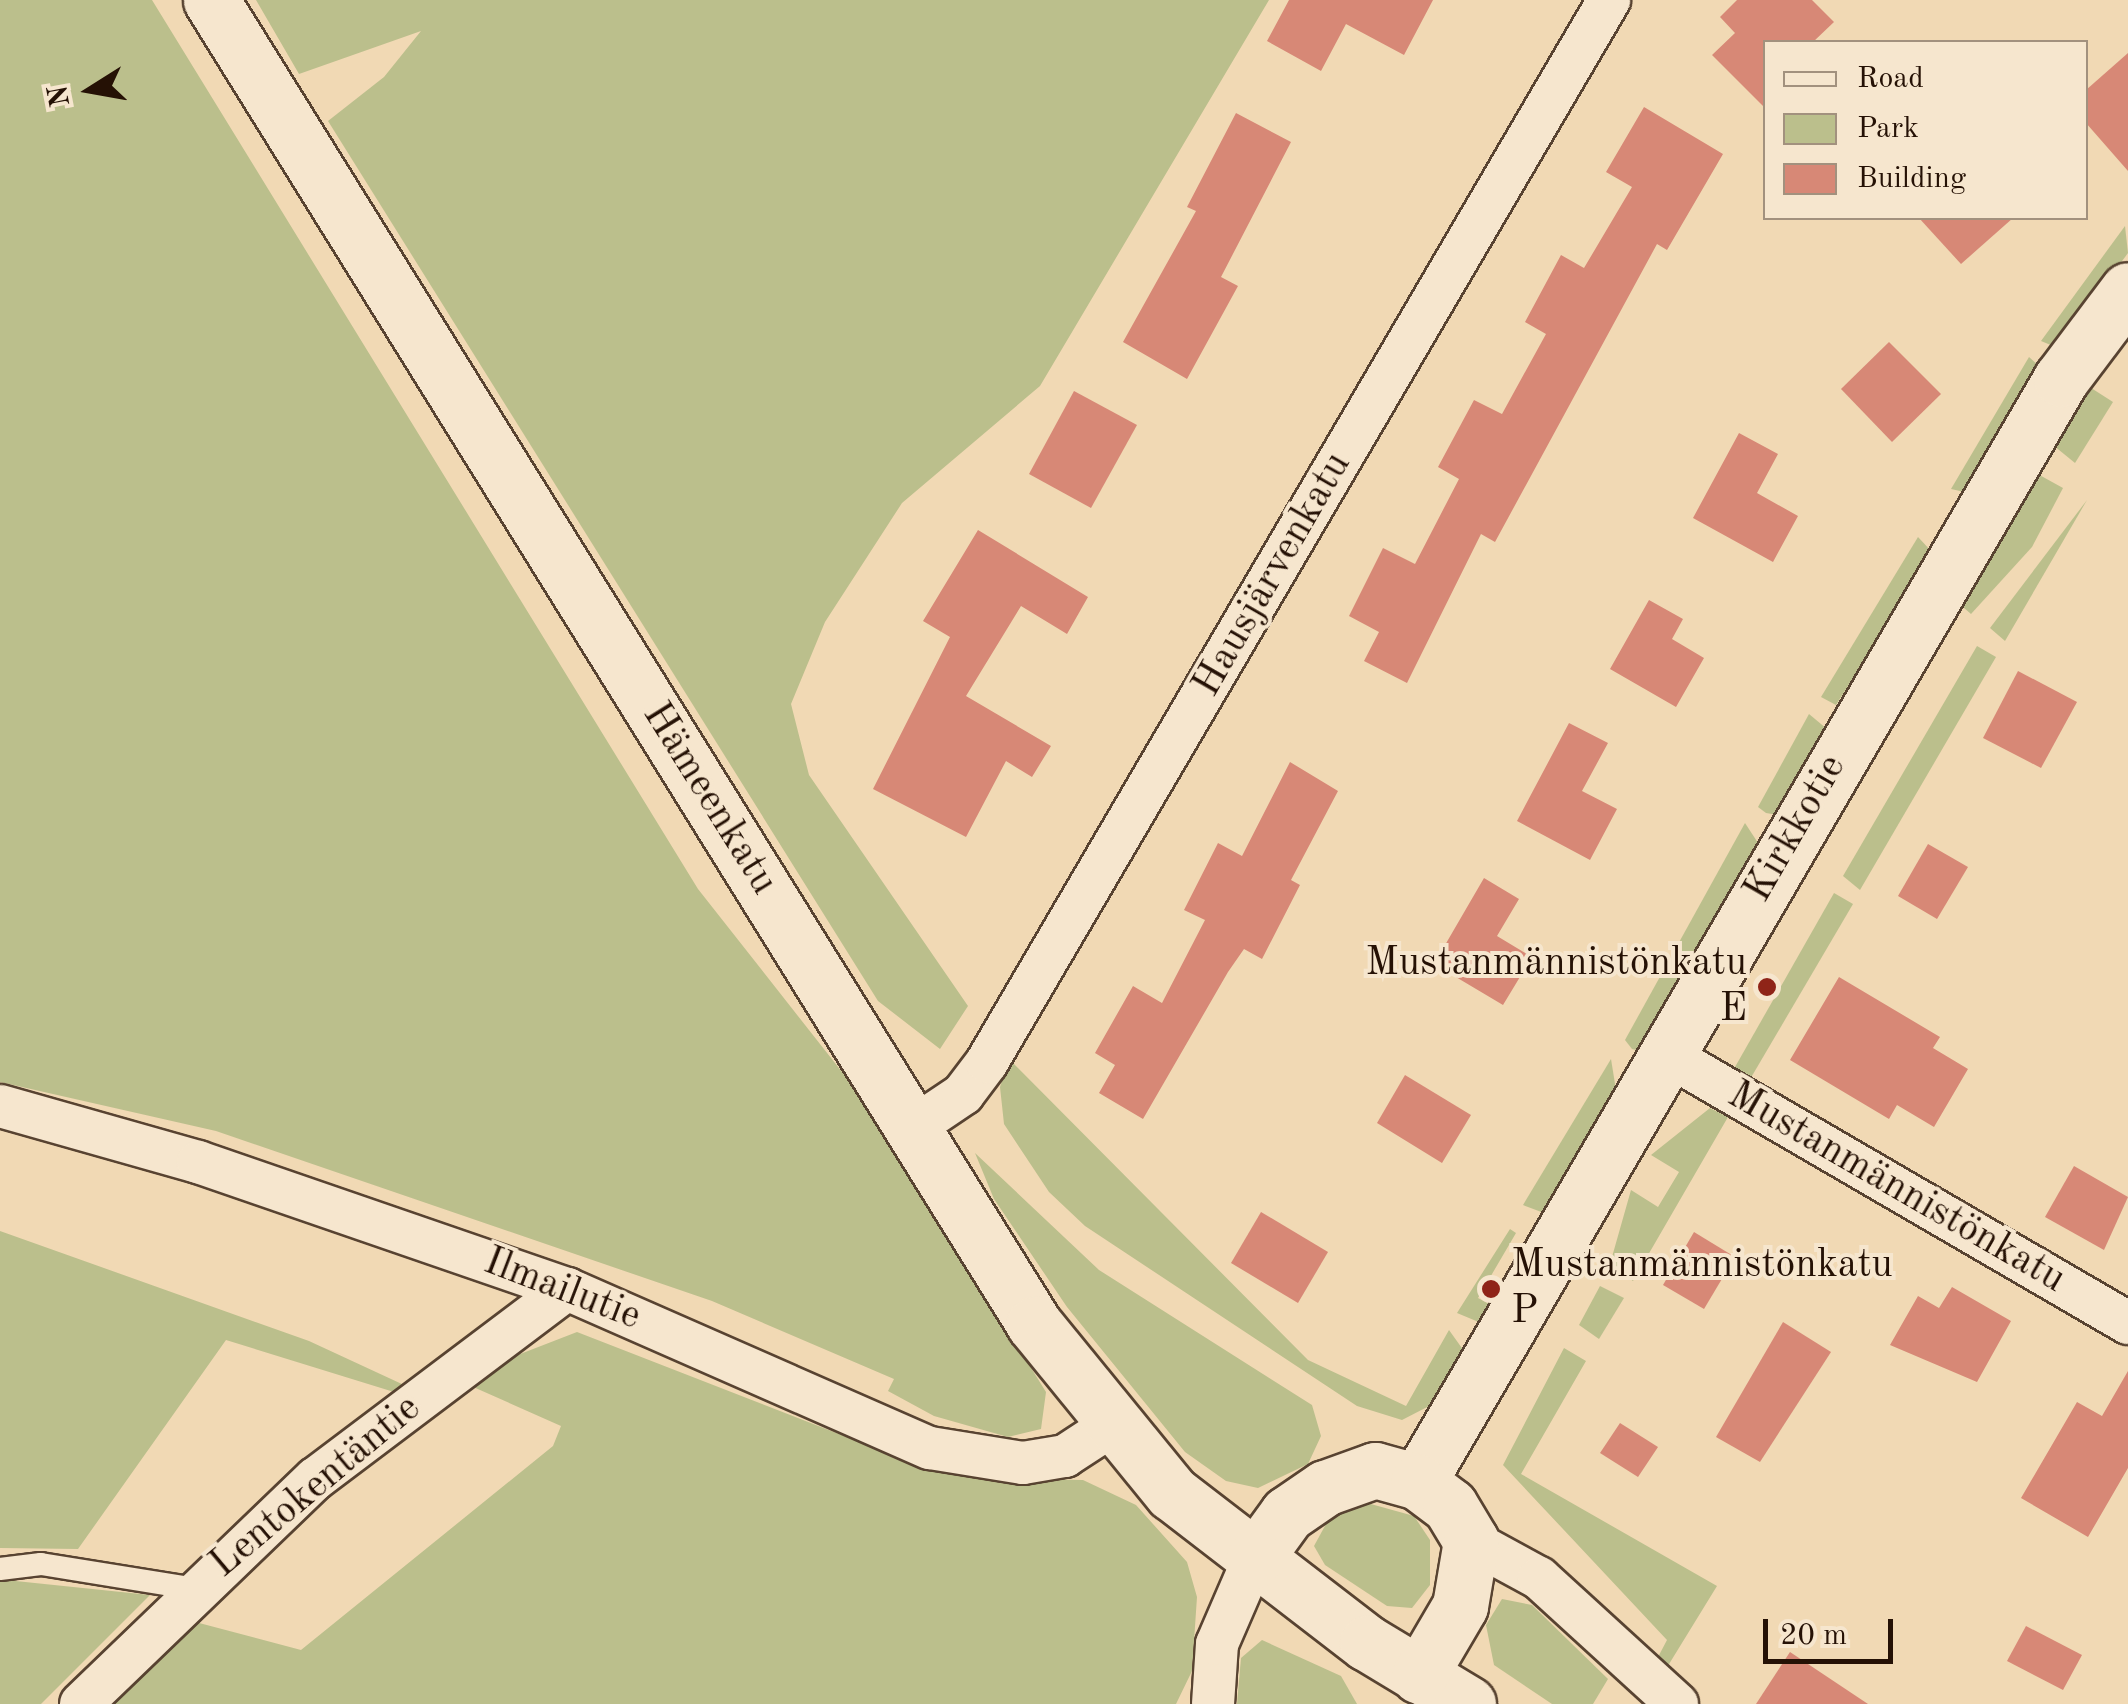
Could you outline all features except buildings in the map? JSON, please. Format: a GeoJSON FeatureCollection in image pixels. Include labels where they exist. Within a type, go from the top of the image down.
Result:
{"type":"FeatureCollection","features":[{"type":"Feature","properties":{"kind":"main road","name":"Hämeenkatu"},"geometry":{"type":"LineString","coordinates":[[211,0],[912,1128],[1110,1426],[1253,1561],[1410,1690],[1468,1704]]}},
{"type":"Feature","properties":{"kind":"main road","name":"Kirkkotie"},"geometry":{"type":"LineString","coordinates":[[1418,1482],[1664,1053],[2061,379],[2128,290]]}},
{"type":"Feature","properties":{"kind":"main road"},"geometry":{"type":"LineString","coordinates":[[1253,1561],[1287,1514],[1324,1488],[1375,1470],[1418,1482],[1450,1506],[1471,1542],[1460,1606],[1410,1690]]}},
{"type":"Feature","properties":{"kind":"street","name":"Hausjärvenkatu"},"geometry":{"type":"LineString","coordinates":[[912,1128],[963,1094],[986,1062],[1608,0]]}},
{"type":"Feature","properties":{"kind":"street","name":"Mustanmännistönkatu"},"geometry":{"type":"LineString","coordinates":[[1664,1053],[2128,1323]]}},
{"type":"Feature","properties":{"kind":"street","name":"Ilmailutie"},"geometry":{"type":"LineString","coordinates":[[0,1106],[198,1162],[567,1289],[878,1426],[982,1463],[1065,1456],[1110,1426]]}},
{"type":"Feature","properties":{"kind":"street","name":"Lentokentäntie"},"geometry":{"type":"LineString","coordinates":[[81,1704],[195,1589],[315,1478],[567,1289]]}},
{"type":"Feature","properties":{"kind":"street"},"geometry":{"type":"LineString","coordinates":[[1471,1542],[1539,1578],[1677,1704]]}},
{"type":"Feature","properties":{"kind":"street"},"geometry":{"type":"LineString","coordinates":[[1213,1704],[1217,1644],[1253,1561]]}},
{"type":"Feature","properties":{"kind":"lane"},"geometry":{"type":"LineString","coordinates":[[0,1569],[41,1564],[195,1589]]}},
{"type":"Feature","properties":{"kind":"green space"},"geometry":{"type":"Polygon","coordinates":[[[0,0],[152,0],[698,889],[868,1105],[1046,1392],[1041,1429],[1008,1437],[934,1416],[888,1391],[894,1379],[712,1301],[216,1131],[0,1082],[0,0]]]}},
{"type":"Feature","properties":{"kind":"green space"},"geometry":{"type":"Polygon","coordinates":[[[256,0],[1269,0],[1040,386],[902,503],[825,622],[791,704],[809,775],[968,1006],[940,1049],[878,1001],[328,121],[384,77],[421,31],[299,74],[256,0]]]}},
{"type":"Feature","properties":{"kind":"green space"},"geometry":{"type":"Polygon","coordinates":[[[2125,226],[2128,253],[2058,348],[2041,341],[2125,226]]]}},
{"type":"Feature","properties":{"kind":"green space"},"geometry":{"type":"Polygon","coordinates":[[[2029,357],[2038,365],[1969,493],[1951,489],[2029,357]]]}},
{"type":"Feature","properties":{"kind":"green space"},"geometry":{"type":"Polygon","coordinates":[[[2088,386],[2113,402],[2075,463],[2048,441],[2088,386]]]}},
{"type":"Feature","properties":{"kind":"green space"},"geometry":{"type":"Polygon","coordinates":[[[2034,472],[2063,488],[2032,547],[1971,614],[1956,601],[2034,472]]]}},
{"type":"Feature","properties":{"kind":"green space"},"geometry":{"type":"Polygon","coordinates":[[[2087,500],[2005,641],[1990,628],[2087,500]]]}},
{"type":"Feature","properties":{"kind":"green space"},"geometry":{"type":"Polygon","coordinates":[[[1918,537],[1932,552],[1836,705],[1821,697],[1918,537]]]}},
{"type":"Feature","properties":{"kind":"green space"},"geometry":{"type":"Polygon","coordinates":[[[1977,646],[1996,657],[1860,890],[1843,876],[1977,646]]]}},
{"type":"Feature","properties":{"kind":"green space"},"geometry":{"type":"Polygon","coordinates":[[[1809,714],[1827,729],[1778,815],[1766,813],[1758,807],[1809,714]]]}},
{"type":"Feature","properties":{"kind":"green space"},"geometry":{"type":"Polygon","coordinates":[[[1745,823],[1760,846],[1641,1051],[1632,1049],[1625,1040],[1745,823]]]}},
{"type":"Feature","properties":{"kind":"green space"},"geometry":{"type":"Polygon","coordinates":[[[1834,893],[1853,904],[1749,1081],[1735,1067],[1834,893]]]}},
{"type":"Feature","properties":{"kind":"green space"},"geometry":{"type":"Polygon","coordinates":[[[1009,1059],[1308,1360],[1406,1406],[1449,1330],[1464,1351],[1433,1404],[1402,1420],[1357,1406],[1085,1226],[1049,1192],[1004,1124],[1000,1087],[1009,1059]]]}},
{"type":"Feature","properties":{"kind":"green space"},"geometry":{"type":"Polygon","coordinates":[[[1611,1059],[1616,1090],[1544,1213],[1523,1205],[1611,1059]]]}},
{"type":"Feature","properties":{"kind":"green space"},"geometry":{"type":"Polygon","coordinates":[[[1710,1108],[1728,1117],[1633,1281],[1610,1264],[1631,1190],[1658,1207],[1679,1172],[1651,1155],[1710,1108]]]}},
{"type":"Feature","properties":{"kind":"green space"},"geometry":{"type":"Polygon","coordinates":[[[975,1153],[1099,1270],[1312,1405],[1321,1436],[1308,1464],[1258,1488],[1226,1481],[1185,1452],[1067,1307],[994,1199],[975,1153]]]}},
{"type":"Feature","properties":{"kind":"green space"},"geometry":{"type":"Polygon","coordinates":[[[1510,1229],[1516,1233],[1478,1298],[1491,1305],[1481,1323],[1457,1313],[1510,1229]]]}},
{"type":"Feature","properties":{"kind":"green space"},"geometry":{"type":"Polygon","coordinates":[[[0,1231],[309,1341],[404,1385],[394,1392],[226,1340],[78,1549],[0,1548],[0,1231]]]}},
{"type":"Feature","properties":{"kind":"green space"},"geometry":{"type":"Polygon","coordinates":[[[1600,1286],[1624,1298],[1599,1339],[1579,1325],[1600,1286]]]}},
{"type":"Feature","properties":{"kind":"green space"},"geometry":{"type":"Polygon","coordinates":[[[577,1332],[921,1466],[975,1478],[1083,1480],[1136,1505],[1187,1562],[1197,1597],[1192,1671],[1176,1704],[102,1704],[184,1619],[301,1650],[553,1446],[561,1426],[471,1386],[502,1361],[577,1332]]]}},
{"type":"Feature","properties":{"kind":"green space"},"geometry":{"type":"Polygon","coordinates":[[[1564,1348],[1586,1361],[1521,1474],[1717,1586],[1666,1669],[1657,1659],[1667,1640],[1503,1465],[1564,1348]]]}},
{"type":"Feature","properties":{"kind":"green space"},"geometry":{"type":"Polygon","coordinates":[[[1360,1501],[1414,1516],[1430,1540],[1430,1585],[1412,1608],[1387,1606],[1325,1565],[1314,1546],[1332,1513],[1360,1501]]]}},
{"type":"Feature","properties":{"kind":"green space"},"geometry":{"type":"Polygon","coordinates":[[[0,1582],[150,1595],[41,1704],[0,1704],[0,1582]]]}},
{"type":"Feature","properties":{"kind":"green space"},"geometry":{"type":"Polygon","coordinates":[[[1502,1599],[1532,1605],[1608,1679],[1593,1704],[1552,1704],[1494,1665],[1486,1625],[1502,1599]]]}},
{"type":"Feature","properties":{"kind":"green space"},"geometry":{"type":"Polygon","coordinates":[[[1262,1640],[1341,1676],[1357,1704],[1237,1704],[1241,1658],[1262,1640]]]}},
{"type":"Feature","properties":{"kind":"place","name":"Mustanmännistönkatu E"},"geometry":{"type":"Point","coordinates":[1767,987]}},
{"type":"Feature","properties":{"kind":"place","name":"Mustanmännistönkatu P"},"geometry":{"type":"Point","coordinates":[1491,1289]}}]}
